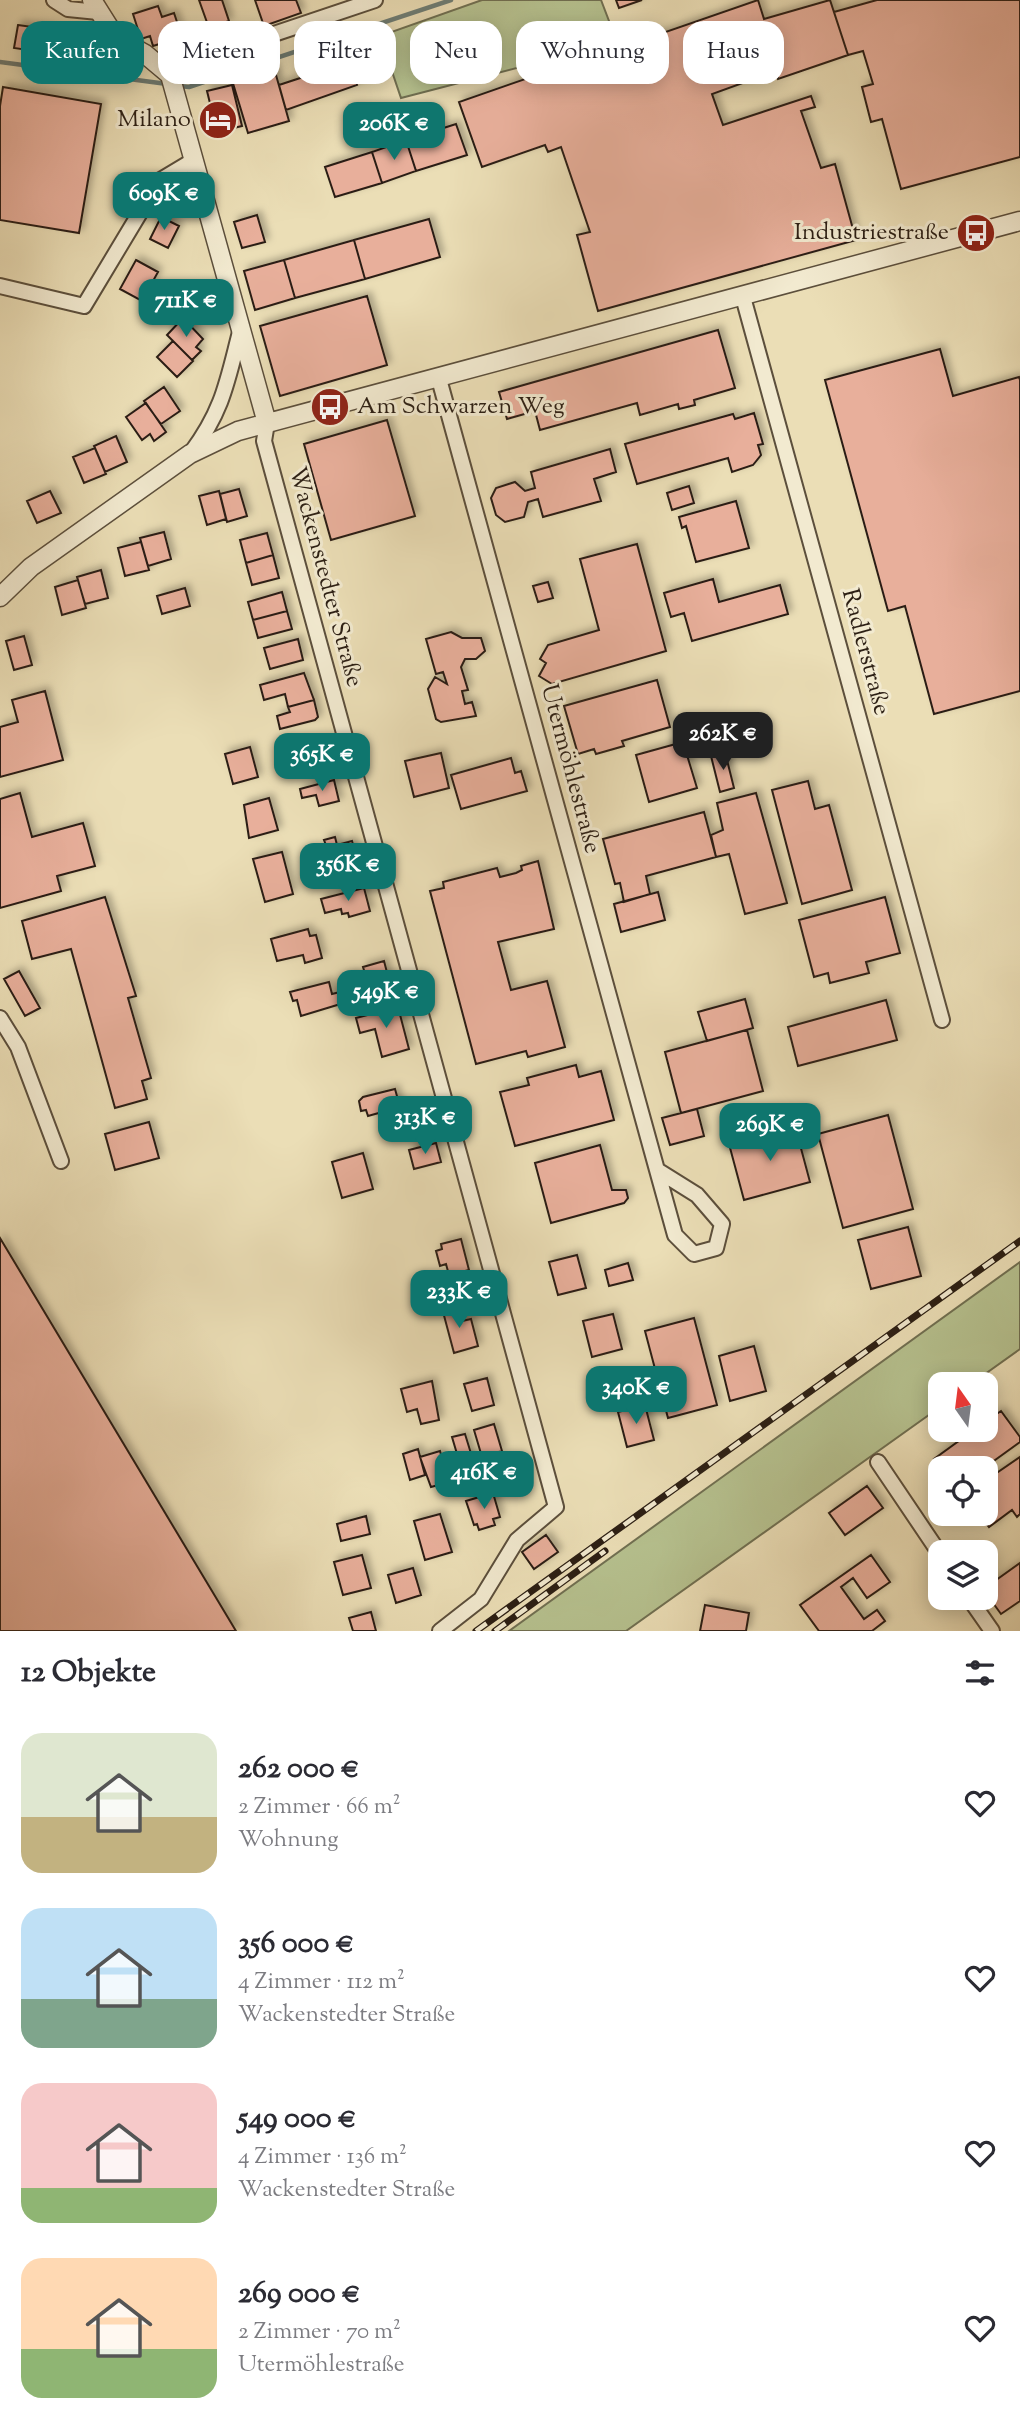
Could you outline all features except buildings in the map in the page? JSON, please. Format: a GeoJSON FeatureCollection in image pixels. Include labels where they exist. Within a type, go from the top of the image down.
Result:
{"type":"FeatureCollection","features":[{"type":"Feature","properties":{"kind":"street"},"geometry":{"type":"LineString","coordinates":[[54,0],[68,9],[95,6],[116,38],[158,69]]}},
{"type":"Feature","properties":{"kind":"street"},"geometry":{"type":"LineString","coordinates":[[280,37],[375,0]]}},
{"type":"Feature","properties":{"kind":"street"},"geometry":{"type":"LineString","coordinates":[[172,84],[267,423]]}},
{"type":"Feature","properties":{"kind":"street"},"geometry":{"type":"LineString","coordinates":[[0,286],[84,306],[159,181],[194,160]]}},
{"type":"Feature","properties":{"kind":"street"},"geometry":{"type":"LineString","coordinates":[[0,597],[42,559],[190,454],[239,430],[439,379],[1020,221]]}},
{"type":"Feature","properties":{"kind":"street","name":"Radlerstraße"},"geometry":{"type":"LineString","coordinates":[[743,297],[942,1020]]}},
{"type":"Feature","properties":{"kind":"street"},"geometry":{"type":"LineString","coordinates":[[190,454],[213,424],[220,407],[240,332]]}},
{"type":"Feature","properties":{"kind":"street","name":"Utermöhlestraße"},"geometry":{"type":"LineString","coordinates":[[439,379],[657,1170],[675,1235],[694,1254],[716,1248],[722,1224],[697,1195],[657,1170]]}},
{"type":"Feature","properties":{"kind":"street","name":"Wackenstedter Straße"},"geometry":{"type":"LineString","coordinates":[[267,423],[264,441],[556,1507],[517,1540],[481,1599],[440,1631]]}},
{"type":"Feature","properties":{"kind":"street"},"geometry":{"type":"LineString","coordinates":[[0,1018],[18,1047],[61,1161]]}},
{"type":"Feature","properties":{"kind":"street"},"geometry":{"type":"LineString","coordinates":[[878,1462],[931,1540]]}},
{"type":"Feature","properties":{"kind":"street"},"geometry":{"type":"LineString","coordinates":[[977,1610],[992,1631]]}},
{"type":"Feature","properties":{"kind":"green space"},"geometry":{"type":"Polygon","coordinates":[[[482,0],[601,0],[609,21],[516,21],[516,68],[502,72],[502,21],[422,21],[482,0]]]}},
{"type":"Feature","properties":{"kind":"green space"},"geometry":{"type":"Polygon","coordinates":[[[410,25],[410,84],[455,84],[401,98],[396,83],[396,30],[410,25]]]}},
{"type":"Feature","properties":{"kind":"green space"},"geometry":{"type":"Polygon","coordinates":[[[1020,1262],[1020,1349],[988,1372],[928,1372],[928,1416],[626,1631],[509,1631],[1020,1262]]]}},
{"type":"Feature","properties":{"kind":"waterway"},"geometry":{"type":"LineString","coordinates":[[180,86],[189,87],[451,0]]}},
{"type":"Feature","properties":{"kind":"waterway"},"geometry":{"type":"LineString","coordinates":[[0,62],[158,83]]}},
{"type":"Feature","properties":{"kind":"railway"},"geometry":{"type":"LineString","coordinates":[[476,1631],[1020,1241]]}},
{"type":"Feature","properties":{"kind":"railway"},"geometry":{"type":"LineString","coordinates":[[495,1631],[605,1551]]}},
{"type":"Feature","properties":{"kind":"place","name":"Milano"},"geometry":{"type":"Point","coordinates":[218,120]}},
{"type":"Feature","properties":{"kind":"place","name":"Industriestraße"},"geometry":{"type":"Point","coordinates":[976,233]}},
{"type":"Feature","properties":{"kind":"place","name":"Am Schwarzen Weg"},"geometry":{"type":"Point","coordinates":[330,407]}}]}
